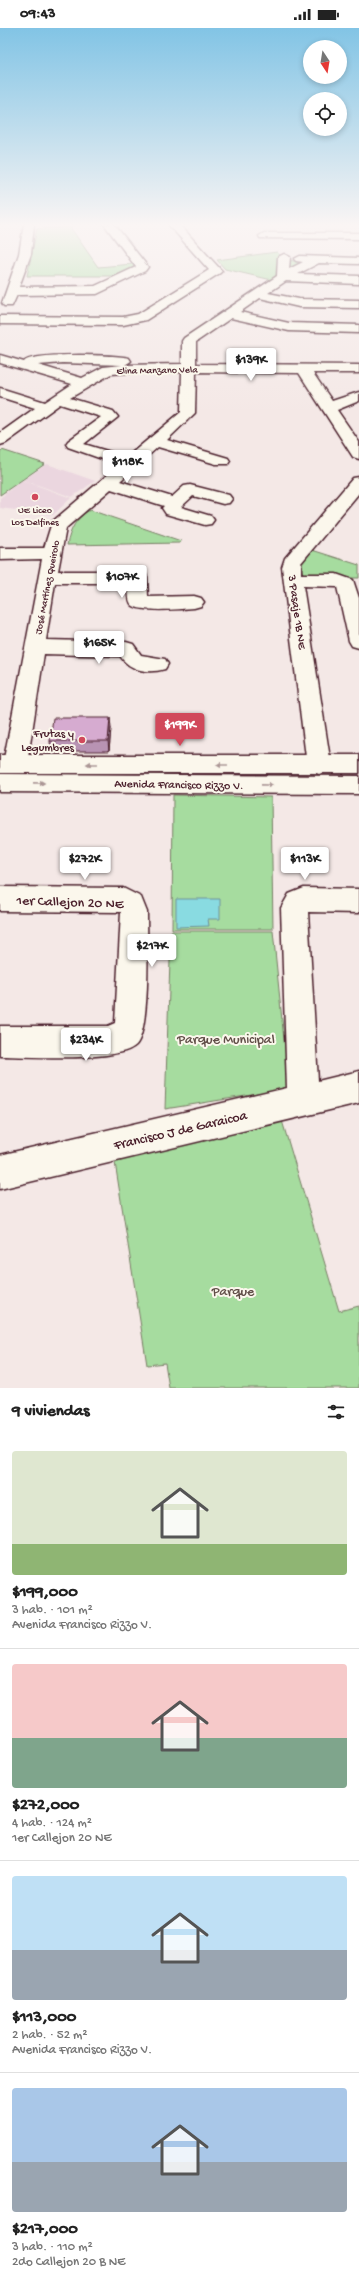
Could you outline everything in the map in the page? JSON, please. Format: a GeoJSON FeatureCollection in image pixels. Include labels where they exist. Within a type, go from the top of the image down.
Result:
{"type":"FeatureCollection","features":[{"type":"Feature","properties":{"kind":"street"},"geometry":{"type":"LineString","coordinates":[[12,287],[2,320],[123,321],[142,317],[188,287]]}},
{"type":"Feature","properties":{"kind":"street"},"geometry":{"type":"LineString","coordinates":[[11,291],[97,290],[102,287]]}},
{"type":"Feature","properties":{"kind":"street","name":"José Martínez Queirolo"},"geometry":{"type":"LineString","coordinates":[[8,764],[35,647],[52,554],[61,523],[188,413],[189,341],[231,314],[268,287]]}},
{"type":"Feature","properties":{"kind":"street"},"geometry":{"type":"LineString","coordinates":[[258,294],[299,303],[359,304]]}},
{"type":"Feature","properties":{"kind":"street"},"geometry":{"type":"LineString","coordinates":[[231,314],[289,327],[359,330]]}},
{"type":"Feature","properties":{"kind":"street"},"geometry":{"type":"LineString","coordinates":[[0,359],[84,383]]}},
{"type":"Feature","properties":{"kind":"street"},"geometry":{"type":"LineString","coordinates":[[31,362],[63,359],[135,361],[142,363],[144,368]]}},
{"type":"Feature","properties":{"kind":"street","name":"Elina Manzano Vela"},"geometry":{"type":"LineString","coordinates":[[0,440],[52,403],[108,370],[144,368],[304,370],[359,369]]}},
{"type":"Feature","properties":{"kind":"street"},"geometry":{"type":"LineString","coordinates":[[304,370],[359,454]]}},
{"type":"Feature","properties":{"kind":"street"},"geometry":{"type":"LineString","coordinates":[[0,392],[108,414],[110,417],[74,444],[76,446],[129,463]]}},
{"type":"Feature","properties":{"kind":"street"},"geometry":{"type":"LineString","coordinates":[[328,408],[359,396]]}},
{"type":"Feature","properties":{"kind":"street"},"geometry":{"type":"LineString","coordinates":[[339,425],[359,425]]}},
{"type":"Feature","properties":{"kind":"street"},"geometry":{"type":"LineString","coordinates":[[155,441],[222,461]]}},
{"type":"Feature","properties":{"kind":"street"},"geometry":{"type":"LineString","coordinates":[[107,482],[175,504]]}},
{"type":"Feature","properties":{"kind":"street","name":"3 Pasaje 1B NE"},"geometry":{"type":"LineString","coordinates":[[319,765],[293,580],[292,562],[359,482]]}},
{"type":"Feature","properties":{"kind":"street"},"geometry":{"type":"LineString","coordinates":[[205,520],[172,510],[171,508],[190,490],[223,499]]}},
{"type":"Feature","properties":{"kind":"street"},"geometry":{"type":"LineString","coordinates":[[0,554],[52,554]]}},
{"type":"Feature","properties":{"kind":"street"},"geometry":{"type":"LineString","coordinates":[[47,577],[138,577],[139,601],[144,603],[194,602]]}},
{"type":"Feature","properties":{"kind":"street"},"geometry":{"type":"LineString","coordinates":[[293,580],[343,581],[346,584],[359,641]]}},
{"type":"Feature","properties":{"kind":"street"},"geometry":{"type":"LineString","coordinates":[[35,647],[126,649],[134,660],[140,663],[158,664]]}},
{"type":"Feature","properties":{"kind":"street","name":"Avenida Francisco Rizzo V."},"geometry":{"type":"LineString","coordinates":[[8,764],[359,764]]}},
{"type":"Feature","properties":{"kind":"street","name":"Avenida Francisco Rizzo V."},"geometry":{"type":"LineString","coordinates":[[0,783],[359,785]]}},
{"type":"Feature","properties":{"kind":"street","name":"1er Callejon 20 NE"},"geometry":{"type":"LineString","coordinates":[[0,899],[123,900],[132,905],[134,912],[130,1022],[126,1035],[118,1040],[0,1041]]}},
{"type":"Feature","properties":{"kind":"street"},"geometry":{"type":"LineString","coordinates":[[303,1100],[294,908],[298,902],[304,900],[359,901]]}},
{"type":"Feature","properties":{"kind":"street","name":"Francisco J de Garaicoa"},"geometry":{"type":"LineString","coordinates":[[0,1172],[359,1087]]}},
{"type":"Feature","properties":{"kind":"shaded area"},"geometry":{"type":"Polygon","coordinates":[[[47,464],[95,481],[72,497],[23,480],[47,464]]]}},
{"type":"Feature","properties":{"kind":"shaded area","name":"UE Liceo Los Delfines"},"geometry":{"type":"Polygon","coordinates":[[[22,480],[71,498],[53,515],[0,508],[0,498],[22,480]]]}},
{"type":"Feature","properties":{"kind":"green space"},"geometry":{"type":"Polygon","coordinates":[[[2,450],[45,464],[0,495],[0,452],[2,450]]]}},
{"type":"Feature","properties":{"kind":"green space"},"geometry":{"type":"Polygon","coordinates":[[[90,510],[181,541],[180,543],[67,545],[74,524],[81,516],[90,510]]]}},
{"type":"Feature","properties":{"kind":"green space"},"geometry":{"type":"Polygon","coordinates":[[[312,550],[359,565],[359,578],[305,578],[300,566],[312,550]]]}},
{"type":"Feature","properties":{"kind":"green space"},"geometry":{"type":"Polygon","coordinates":[[[173,795],[271,797],[273,929],[172,929],[173,795]]]}},
{"type":"Feature","properties":{"kind":"green space","name":"Parque Municipal"},"geometry":{"type":"Polygon","coordinates":[[[171,931],[273,931],[289,1089],[165,1109],[171,931]]]}},
{"type":"Feature","properties":{"kind":"green space","name":"Parque"},"geometry":{"type":"Polygon","coordinates":[[[280,1114],[339,1311],[359,1306],[359,1388],[169,1388],[165,1363],[147,1365],[114,1156],[280,1114]]]}},
{"type":"Feature","properties":{"kind":"water"},"geometry":{"type":"Polygon","coordinates":[[[176,899],[220,899],[220,919],[208,919],[209,926],[176,927],[176,899]]]}},
{"type":"Feature","properties":{"kind":"building"},"geometry":{"type":"Polygon","coordinates":[[[53,718],[110,718],[108,741],[50,741],[53,718]]]}},
{"type":"Feature","properties":{"kind":"place","name":"UE Liceo Los Delfines"},"geometry":{"type":"Point","coordinates":[35,497]}},
{"type":"Feature","properties":{"kind":"place","name":"Frutas y Legumbres"},"geometry":{"type":"Point","coordinates":[82,740]}}]}
